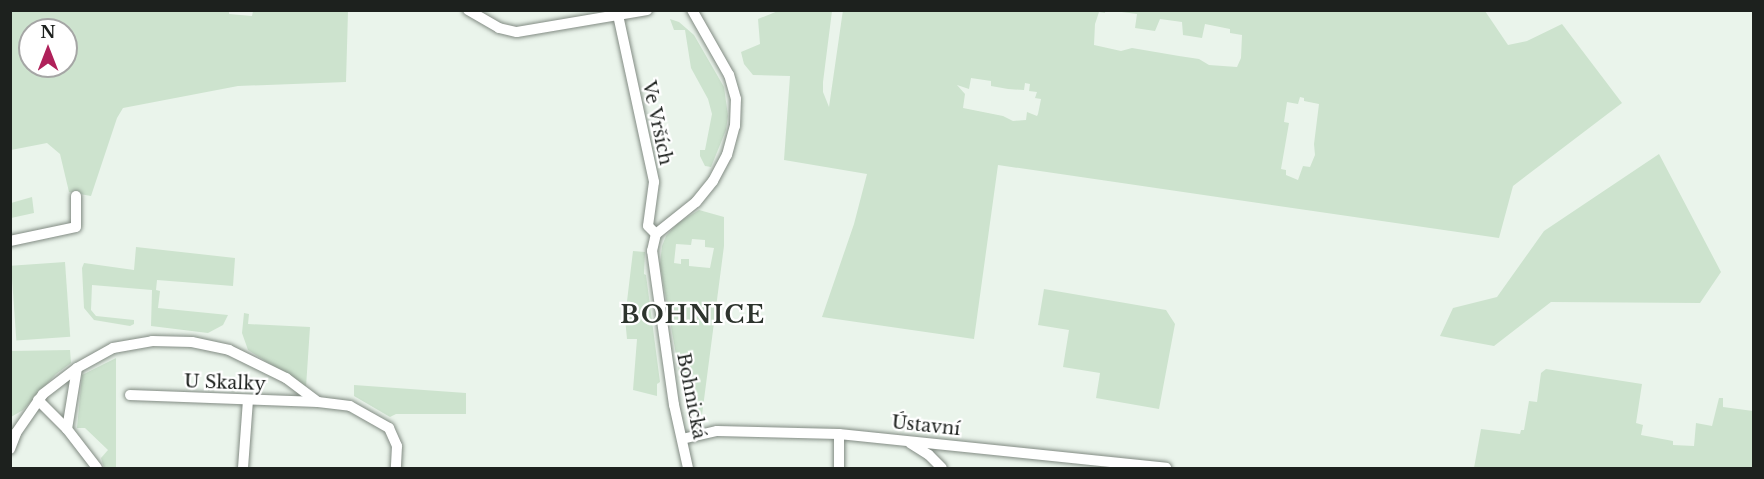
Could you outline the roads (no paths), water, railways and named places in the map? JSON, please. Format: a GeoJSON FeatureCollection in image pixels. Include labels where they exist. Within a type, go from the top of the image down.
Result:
{"type":"FeatureCollection","features":[{"type":"Feature","properties":{"kind":"street"},"geometry":{"type":"LineString","coordinates":[[468,10],[499,28],[517,32],[646,10]]}},
{"type":"Feature","properties":{"kind":"street"},"geometry":{"type":"LineString","coordinates":[[656,234],[696,202],[712,182],[727,155],[735,126],[735,99],[729,75],[692,10]]}},
{"type":"Feature","properties":{"kind":"street","name":"Ve Vrších"},"geometry":{"type":"LineString","coordinates":[[618,15],[654,182],[648,226],[656,234]]}},
{"type":"Feature","properties":{"kind":"street"},"geometry":{"type":"LineString","coordinates":[[10,241],[76,226],[76,196]]}},
{"type":"Feature","properties":{"kind":"street","name":"Bohnická"},"geometry":{"type":"LineString","coordinates":[[656,234],[652,252],[652,269],[674,405],[688,468]]}},
{"type":"Feature","properties":{"kind":"street","name":"U Skalky"},"geometry":{"type":"LineString","coordinates":[[10,449],[13,432],[38,400],[76,368],[113,348],[152,340],[192,342],[229,350],[286,378],[318,402]]}},
{"type":"Feature","properties":{"kind":"street"},"geometry":{"type":"LineString","coordinates":[[67,429],[76,368]]}},
{"type":"Feature","properties":{"kind":"street","name":"U Skalky"},"geometry":{"type":"LineString","coordinates":[[130,395],[318,402],[350,406],[389,428],[397,446],[396,468]]}},
{"type":"Feature","properties":{"kind":"street"},"geometry":{"type":"LineString","coordinates":[[38,400],[67,429],[97,468]]}},
{"type":"Feature","properties":{"kind":"street"},"geometry":{"type":"LineString","coordinates":[[243,468],[248,400]]}},
{"type":"Feature","properties":{"kind":"street","name":"Ústavní"},"geometry":{"type":"LineString","coordinates":[[682,439],[717,431],[839,434],[1166,468]]}},
{"type":"Feature","properties":{"kind":"street"},"geometry":{"type":"LineString","coordinates":[[839,434],[839,468]]}},
{"type":"Feature","properties":{"kind":"street"},"geometry":{"type":"LineString","coordinates":[[907,441],[929,455],[942,468]]}},
{"type":"Feature","properties":{"kind":"district","name":"BOHNICE"},"geometry":{"type":"Point","coordinates":[693,315]}}]}
